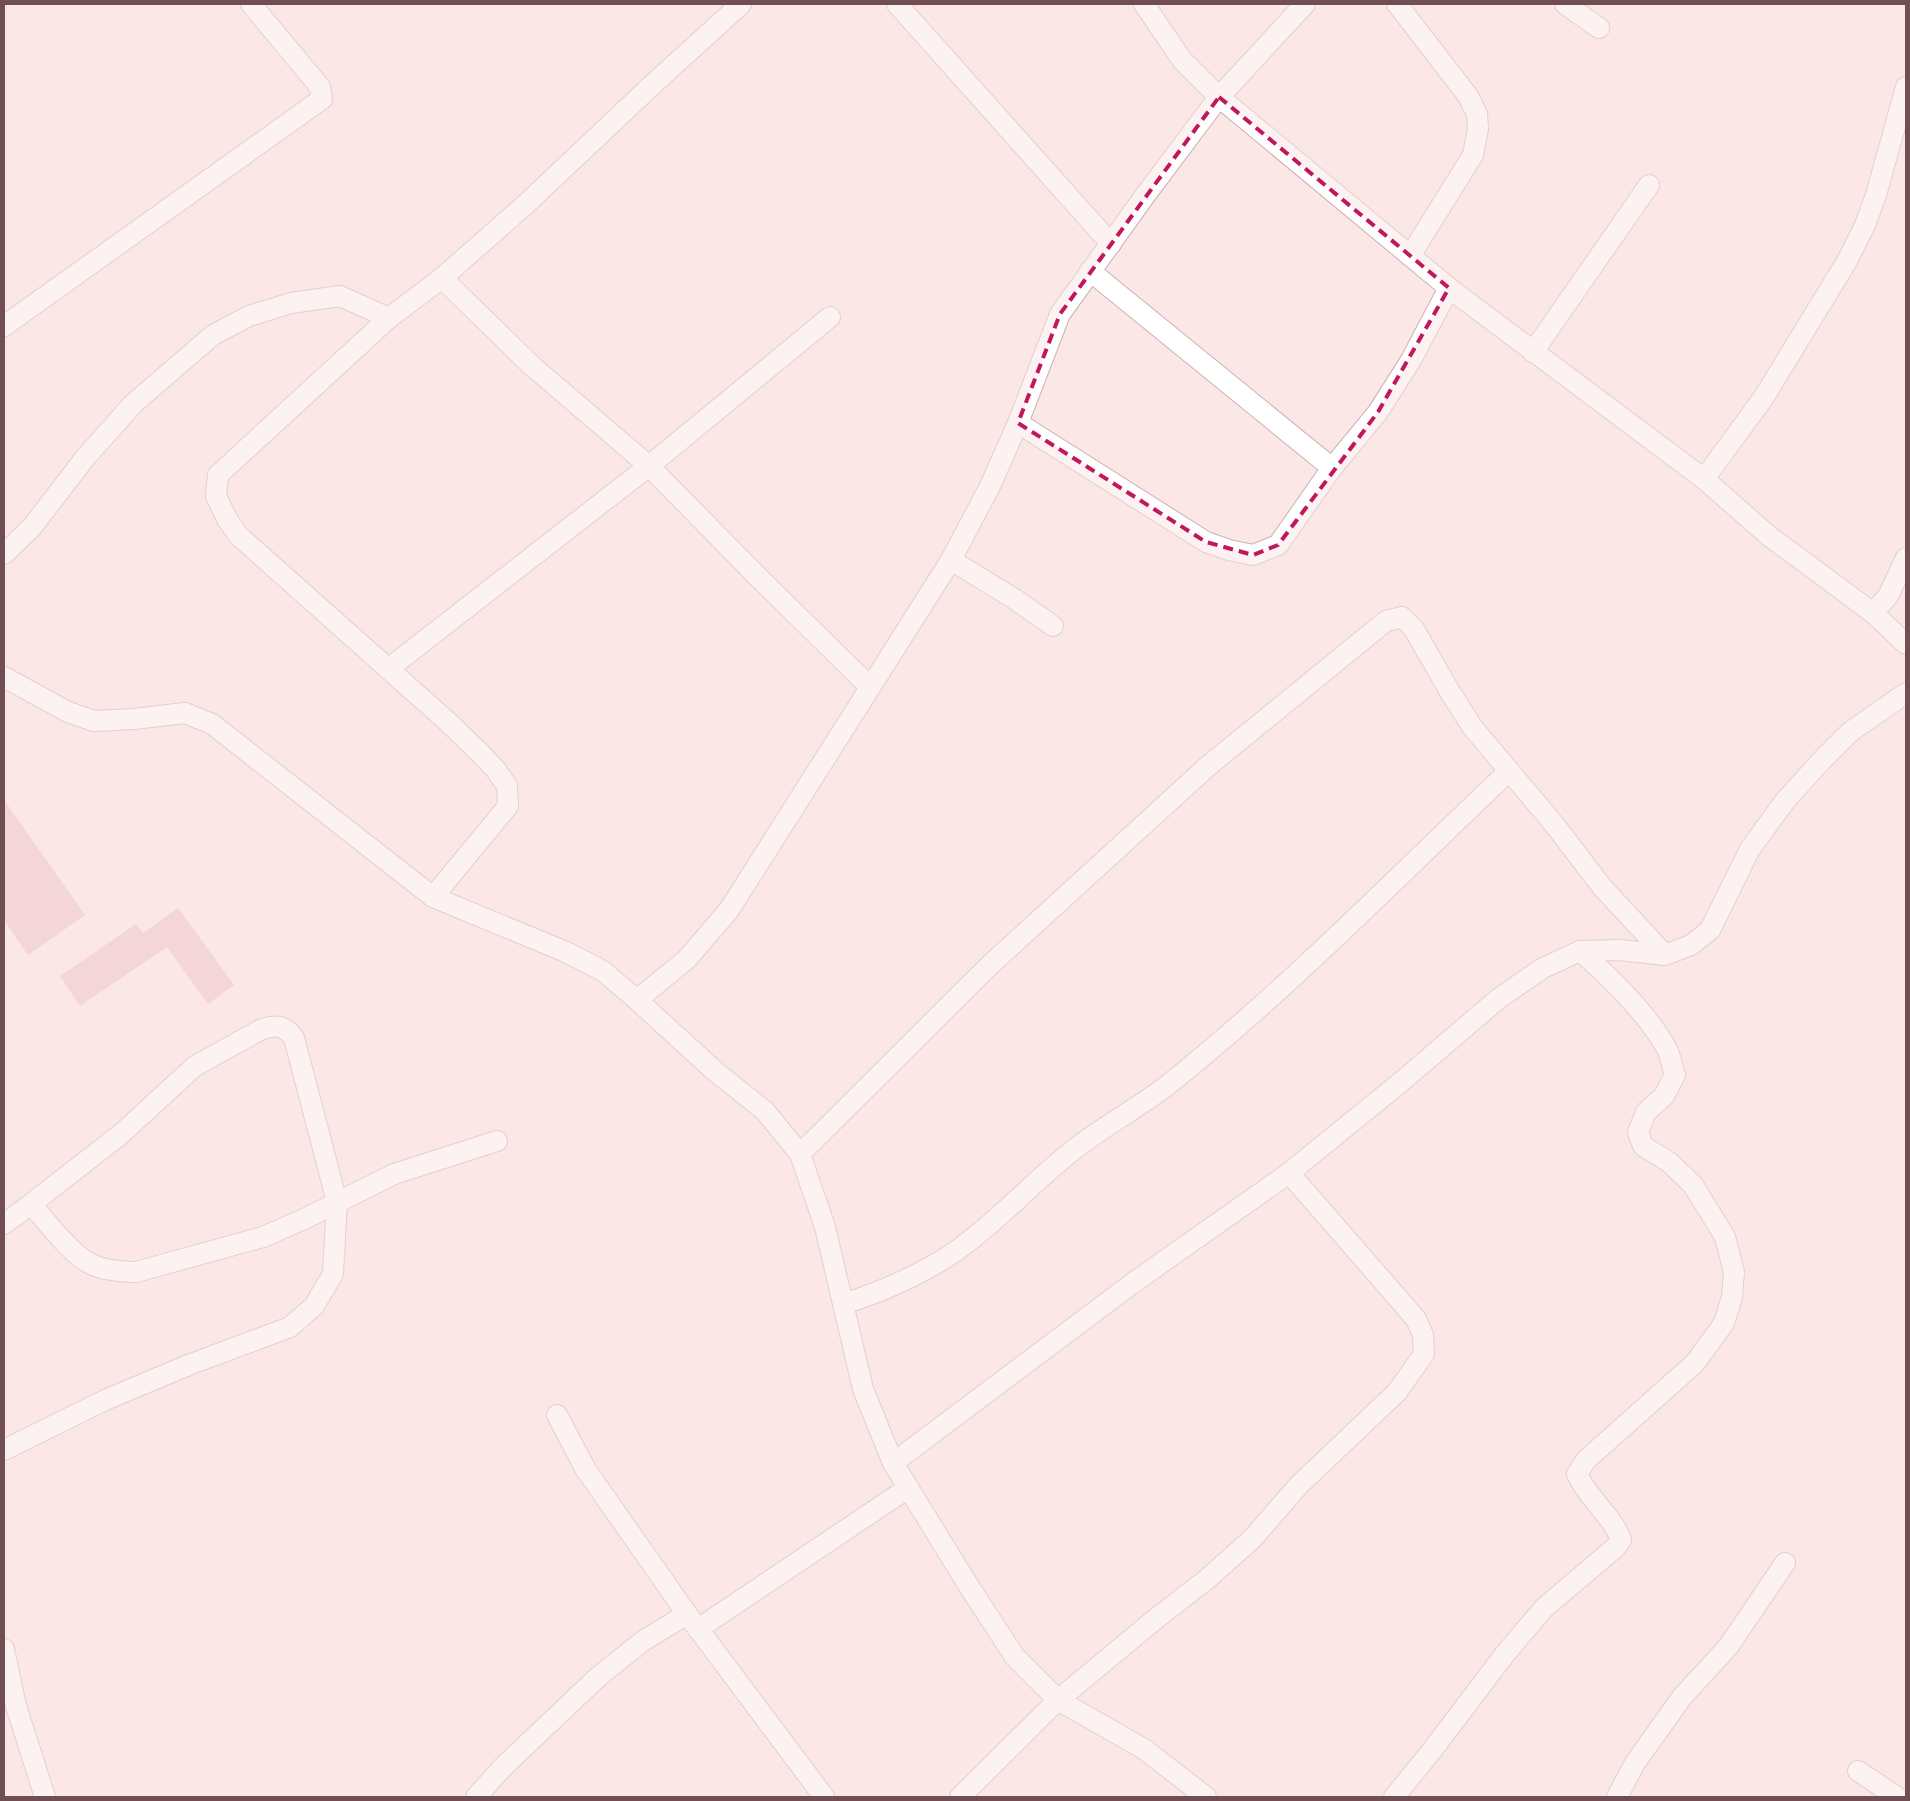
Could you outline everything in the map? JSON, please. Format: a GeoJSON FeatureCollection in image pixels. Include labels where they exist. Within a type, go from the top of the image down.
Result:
{"type":"FeatureCollection","features":[{"type":"Feature","properties":{"kind":"street"},"geometry":{"type":"LineString","coordinates":[[4,326],[322,99],[320,87],[251,4]]}},
{"type":"Feature","properties":{"kind":"street"},"geometry":{"type":"LineString","coordinates":[[433,897],[508,806],[506,786],[496,770],[448,722],[239,536],[227,519],[216,496],[218,475],[389,318],[442,278],[526,204],[741,4]]}},
{"type":"Feature","properties":{"kind":"street"},"geometry":{"type":"LineString","coordinates":[[897,4],[1111,244]]}},
{"type":"Feature","properties":{"kind":"street"},"geometry":{"type":"LineString","coordinates":[[1144,4],[1182,60],[1219,97],[1450,288],[1704,479],[1769,536],[1872,613],[1906,644]]}},
{"type":"Feature","properties":{"kind":"street"},"geometry":{"type":"LineString","coordinates":[[638,1000],[687,959],[729,910],[951,560],[990,486],[1018,423],[1060,314],[1219,97],[1305,4]]}},
{"type":"Feature","properties":{"kind":"street"},"geometry":{"type":"LineString","coordinates":[[1397,4],[1468,96],[1477,114],[1478,128],[1473,156],[1410,256]]}},
{"type":"Feature","properties":{"kind":"street"},"geometry":{"type":"LineString","coordinates":[[1565,4],[1599,28]]}},
{"type":"Feature","properties":{"kind":"street"},"geometry":{"type":"LineString","coordinates":[[1704,479],[1764,397],[1847,261],[1865,225],[1876,195],[1906,87]]}},
{"type":"Feature","properties":{"kind":"street"},"geometry":{"type":"LineString","coordinates":[[1533,352],[1649,185]]}},
{"type":"Feature","properties":{"kind":"street"},"geometry":{"type":"LineString","coordinates":[[1090,272],[1332,468]]}},
{"type":"Feature","properties":{"kind":"street"},"geometry":{"type":"LineString","coordinates":[[442,278],[531,364],[649,466],[870,687]]}},
{"type":"Feature","properties":{"kind":"street"},"geometry":{"type":"LineString","coordinates":[[1018,423],[1206,542],[1229,550],[1253,555],[1278,545],[1332,468],[1378,412],[1410,360],[1450,288]]}},
{"type":"Feature","properties":{"kind":"street"},"geometry":{"type":"LineString","coordinates":[[4,554],[32,527],[84,458],[133,404],[213,335],[249,316],[291,303],[340,296],[389,318]]}},
{"type":"Feature","properties":{"kind":"street"},"geometry":{"type":"LineString","coordinates":[[388,669],[649,466],[830,317]]}},
{"type":"Feature","properties":{"kind":"street"},"geometry":{"type":"LineString","coordinates":[[1872,613],[1888,596],[1906,558]]}},
{"type":"Feature","properties":{"kind":"street"},"geometry":{"type":"LineString","coordinates":[[951,560],[1016,600],[1053,626]]}},
{"type":"Feature","properties":{"kind":"street"},"geometry":{"type":"LineString","coordinates":[[800,1154],[991,964],[1201,773],[1386,621],[1402,617],[1414,629],[1473,728],[1508,772],[1554,824],[1602,887],[1665,955]]}},
{"type":"Feature","properties":{"kind":"street"},"geometry":{"type":"LineString","coordinates":[[4,677],[68,712],[94,721],[134,719],[185,712],[212,724],[433,897],[566,952],[603,971],[638,1000],[716,1072],[765,1111],[800,1154],[825,1227],[862,1389],[893,1463],[1015,1657],[1058,1700],[1144,1749],[1206,1797]]}},
{"type":"Feature","properties":{"kind":"street"},"geometry":{"type":"LineString","coordinates":[[893,1463],[1133,1282],[1289,1173],[1401,1082],[1498,999],[1543,968],[1580,951],[1620,950],[1665,955],[1692,945],[1710,930],[1750,850],[1785,800],[1850,732],[1906,693]]}},
{"type":"Feature","properties":{"kind":"street"},"geometry":{"type":"LineString","coordinates":[[843,1304],[865,1297],[904,1280],[936,1263],[971,1240],[1079,1146],[1168,1085],[1286,984],[1508,772]]}},
{"type":"Feature","properties":{"kind":"street"},"geometry":{"type":"LineString","coordinates":[[1394,1797],[1505,1654],[1544,1608],[1616,1547],[1621,1540],[1616,1527],[1581,1484],[1577,1474],[1586,1460],[1695,1363],[1724,1323],[1732,1297],[1734,1272],[1725,1237],[1693,1185],[1669,1162],[1643,1146],[1638,1132],[1646,1112],[1664,1096],[1675,1075],[1668,1050],[1613,980],[1580,951]]}},
{"type":"Feature","properties":{"kind":"street"},"geometry":{"type":"LineString","coordinates":[[4,1224],[121,1134],[195,1066],[270,1026],[289,1029],[294,1038],[336,1202],[333,1274],[314,1306],[290,1327],[191,1364],[105,1400],[4,1450]]}},
{"type":"Feature","properties":{"kind":"street"},"geometry":{"type":"LineString","coordinates":[[31,1204],[62,1240],[90,1264],[115,1271],[136,1272],[263,1237],[304,1219],[394,1174],[497,1141]]}},
{"type":"Feature","properties":{"kind":"street"},"geometry":{"type":"LineString","coordinates":[[960,1797],[1058,1700],[1206,1580],[1252,1539],[1300,1485],[1398,1392],[1424,1354],[1423,1335],[1416,1319],[1289,1173]]}},
{"type":"Feature","properties":{"kind":"street"},"geometry":{"type":"LineString","coordinates":[[557,1414],[586,1470],[693,1622],[824,1797]]}},
{"type":"Feature","properties":{"kind":"street"},"geometry":{"type":"LineString","coordinates":[[476,1797],[504,1767],[598,1677],[644,1641],[693,1622],[908,1488]]}},
{"type":"Feature","properties":{"kind":"street"},"geometry":{"type":"LineString","coordinates":[[1618,1797],[1635,1763],[1682,1697],[1728,1647],[1785,1563]]}},
{"type":"Feature","properties":{"kind":"street"},"geometry":{"type":"LineString","coordinates":[[4,1649],[16,1706],[45,1797]]}},
{"type":"Feature","properties":{"kind":"street"},"geometry":{"type":"LineString","coordinates":[[1858,1771],[1897,1797]]}},
{"type":"Feature","properties":{"kind":"highlighted area"},"geometry":{"type":"Polygon","coordinates":[[[1219,97],[1449,288],[1378,412],[1278,545],[1253,555],[1206,542],[1018,423],[1060,314],[1219,97]]]}},
{"type":"Feature","properties":{"kind":"building"},"geometry":{"type":"Polygon","coordinates":[[[4,800],[85,915],[28,955],[4,920],[4,800]]]}},
{"type":"Feature","properties":{"kind":"building"},"geometry":{"type":"Polygon","coordinates":[[[178,908],[234,985],[208,1004],[167,947],[80,1006],[60,976],[136,924],[143,933],[178,908]]]}}]}
